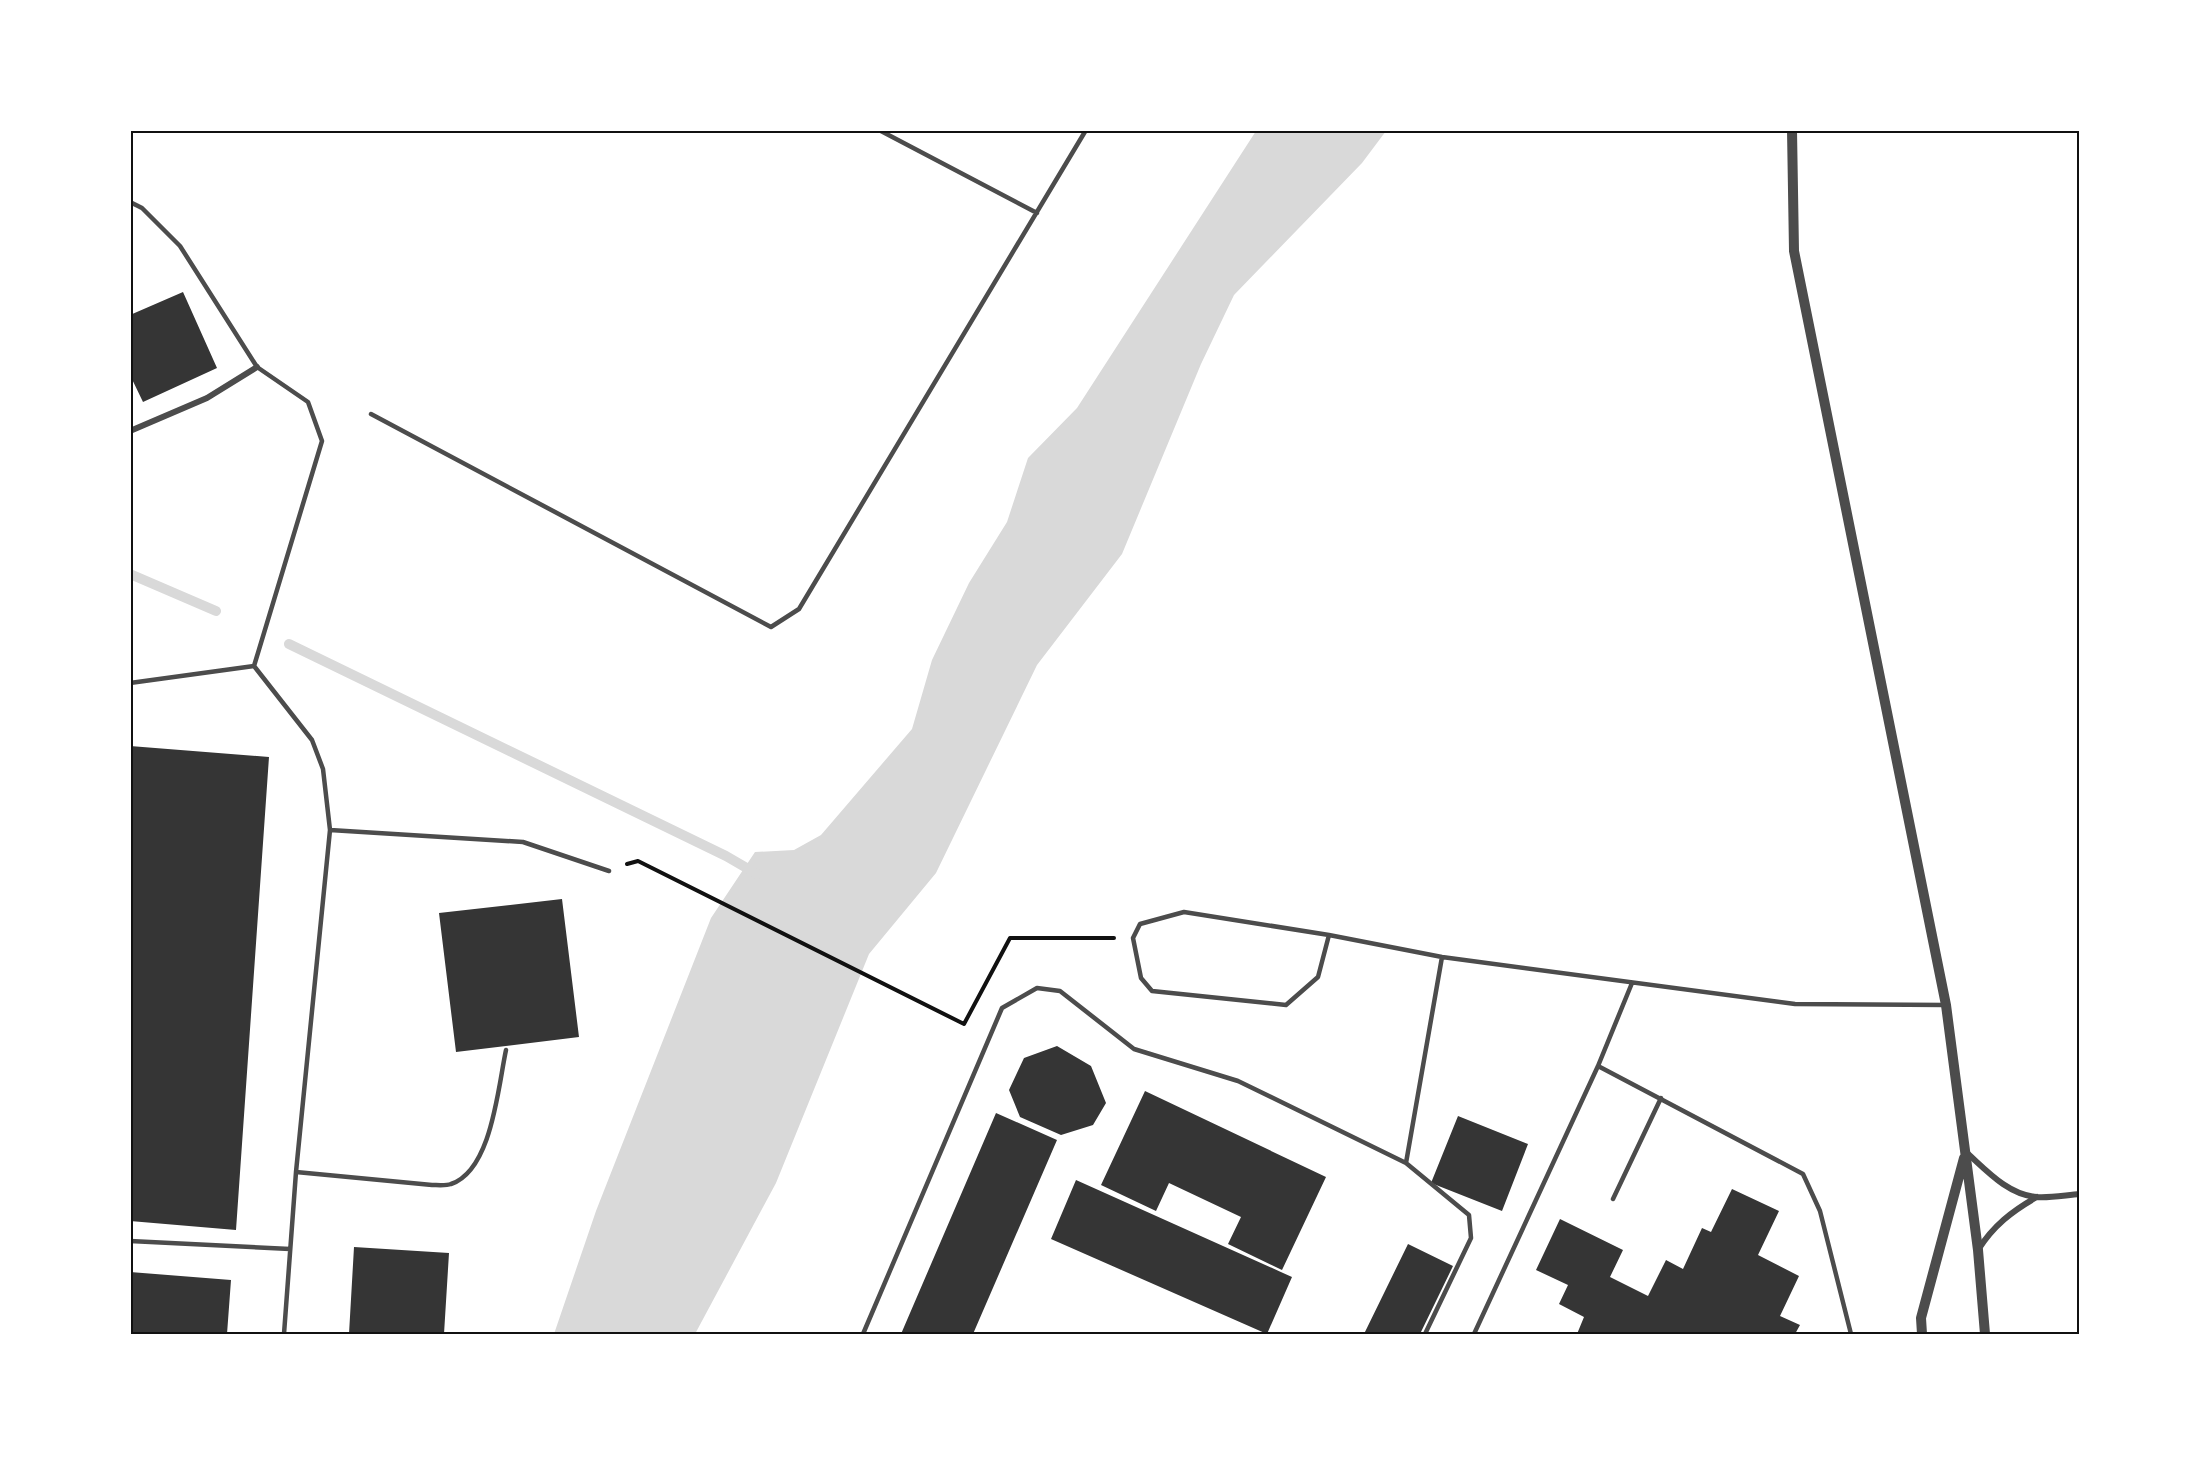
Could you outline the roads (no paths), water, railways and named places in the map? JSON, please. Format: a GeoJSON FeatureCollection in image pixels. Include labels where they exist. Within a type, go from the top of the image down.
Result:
{"type":"FeatureCollection","features":[{"type":"Feature","properties":{"kind":"street"},"geometry":{"type":"LineString","coordinates":[[1792,130],[1794,251],[1946,1005],[1978,1250],[1985,1335]]}},
{"type":"Feature","properties":{"kind":"street"},"geometry":{"type":"LineString","coordinates":[[130,430],[207,398],[257,367]]}},
{"type":"Feature","properties":{"kind":"street"},"geometry":{"type":"LineString","coordinates":[[1966,1152],[2001,1182],[2018,1192],[2037,1197],[2079,1194]]}},
{"type":"Feature","properties":{"kind":"street"},"geometry":{"type":"LineString","coordinates":[[1922,1335],[1921,1318],[1966,1152]]}},
{"type":"Feature","properties":{"kind":"street"},"geometry":{"type":"LineString","coordinates":[[1978,1250],[1989,1233],[2004,1219],[2037,1197]]}},
{"type":"Feature","properties":{"kind":"lane"},"geometry":{"type":"LineString","coordinates":[[879,130],[1037,213]]}},
{"type":"Feature","properties":{"kind":"lane"},"geometry":{"type":"LineString","coordinates":[[371,414],[771,627],[800,609],[1086,130]]}},
{"type":"Feature","properties":{"kind":"lane"},"geometry":{"type":"LineString","coordinates":[[130,202],[142,208],[180,246],[257,367],[308,402],[322,441],[254,666]]}},
{"type":"Feature","properties":{"kind":"lane"},"geometry":{"type":"LineString","coordinates":[[130,683],[254,666]]}},
{"type":"Feature","properties":{"kind":"lane"},"geometry":{"type":"LineString","coordinates":[[254,666],[312,740],[323,769],[330,830],[296,1173],[284,1335]]}},
{"type":"Feature","properties":{"kind":"lane"},"geometry":{"type":"LineString","coordinates":[[330,830],[523,842],[609,871]]}},
{"type":"Feature","properties":{"kind":"lane"},"geometry":{"type":"LineString","coordinates":[[1329,935],[1318,977],[1286,1005],[1152,991],[1141,978],[1133,938],[1140,924],[1184,912],[1329,935],[1442,957],[1795,1004],[1946,1005]]}},
{"type":"Feature","properties":{"kind":"lane"},"geometry":{"type":"LineString","coordinates":[[1406,1163],[1442,957]]}},
{"type":"Feature","properties":{"kind":"lane"},"geometry":{"type":"LineString","coordinates":[[1474,1335],[1598,1066],[1632,983]]}},
{"type":"Feature","properties":{"kind":"lane"},"geometry":{"type":"LineString","coordinates":[[863,1335],[1002,1008],[1037,988],[1060,991],[1134,1049],[1238,1082],[1406,1163],[1469,1215],[1471,1238],[1425,1335]]}},
{"type":"Feature","properties":{"kind":"lane"},"geometry":{"type":"LineString","coordinates":[[296,1173],[432,1185],[451,1184],[470,1170],[485,1145],[506,1050]]}},
{"type":"Feature","properties":{"kind":"lane"},"geometry":{"type":"LineString","coordinates":[[1598,1066],[1803,1174],[1820,1211],[1851,1335]]}},
{"type":"Feature","properties":{"kind":"lane"},"geometry":{"type":"LineString","coordinates":[[1613,1198],[1661,1098]]}},
{"type":"Feature","properties":{"kind":"lane"},"geometry":{"type":"LineString","coordinates":[[130,1241],[290,1249]]}},
{"type":"Feature","properties":{"kind":"waterway"},"geometry":{"type":"LineString","coordinates":[[130,574],[216,611]]}},
{"type":"Feature","properties":{"kind":"waterway"},"geometry":{"type":"LineString","coordinates":[[289,644],[726,856],[757,874]]}}]}
